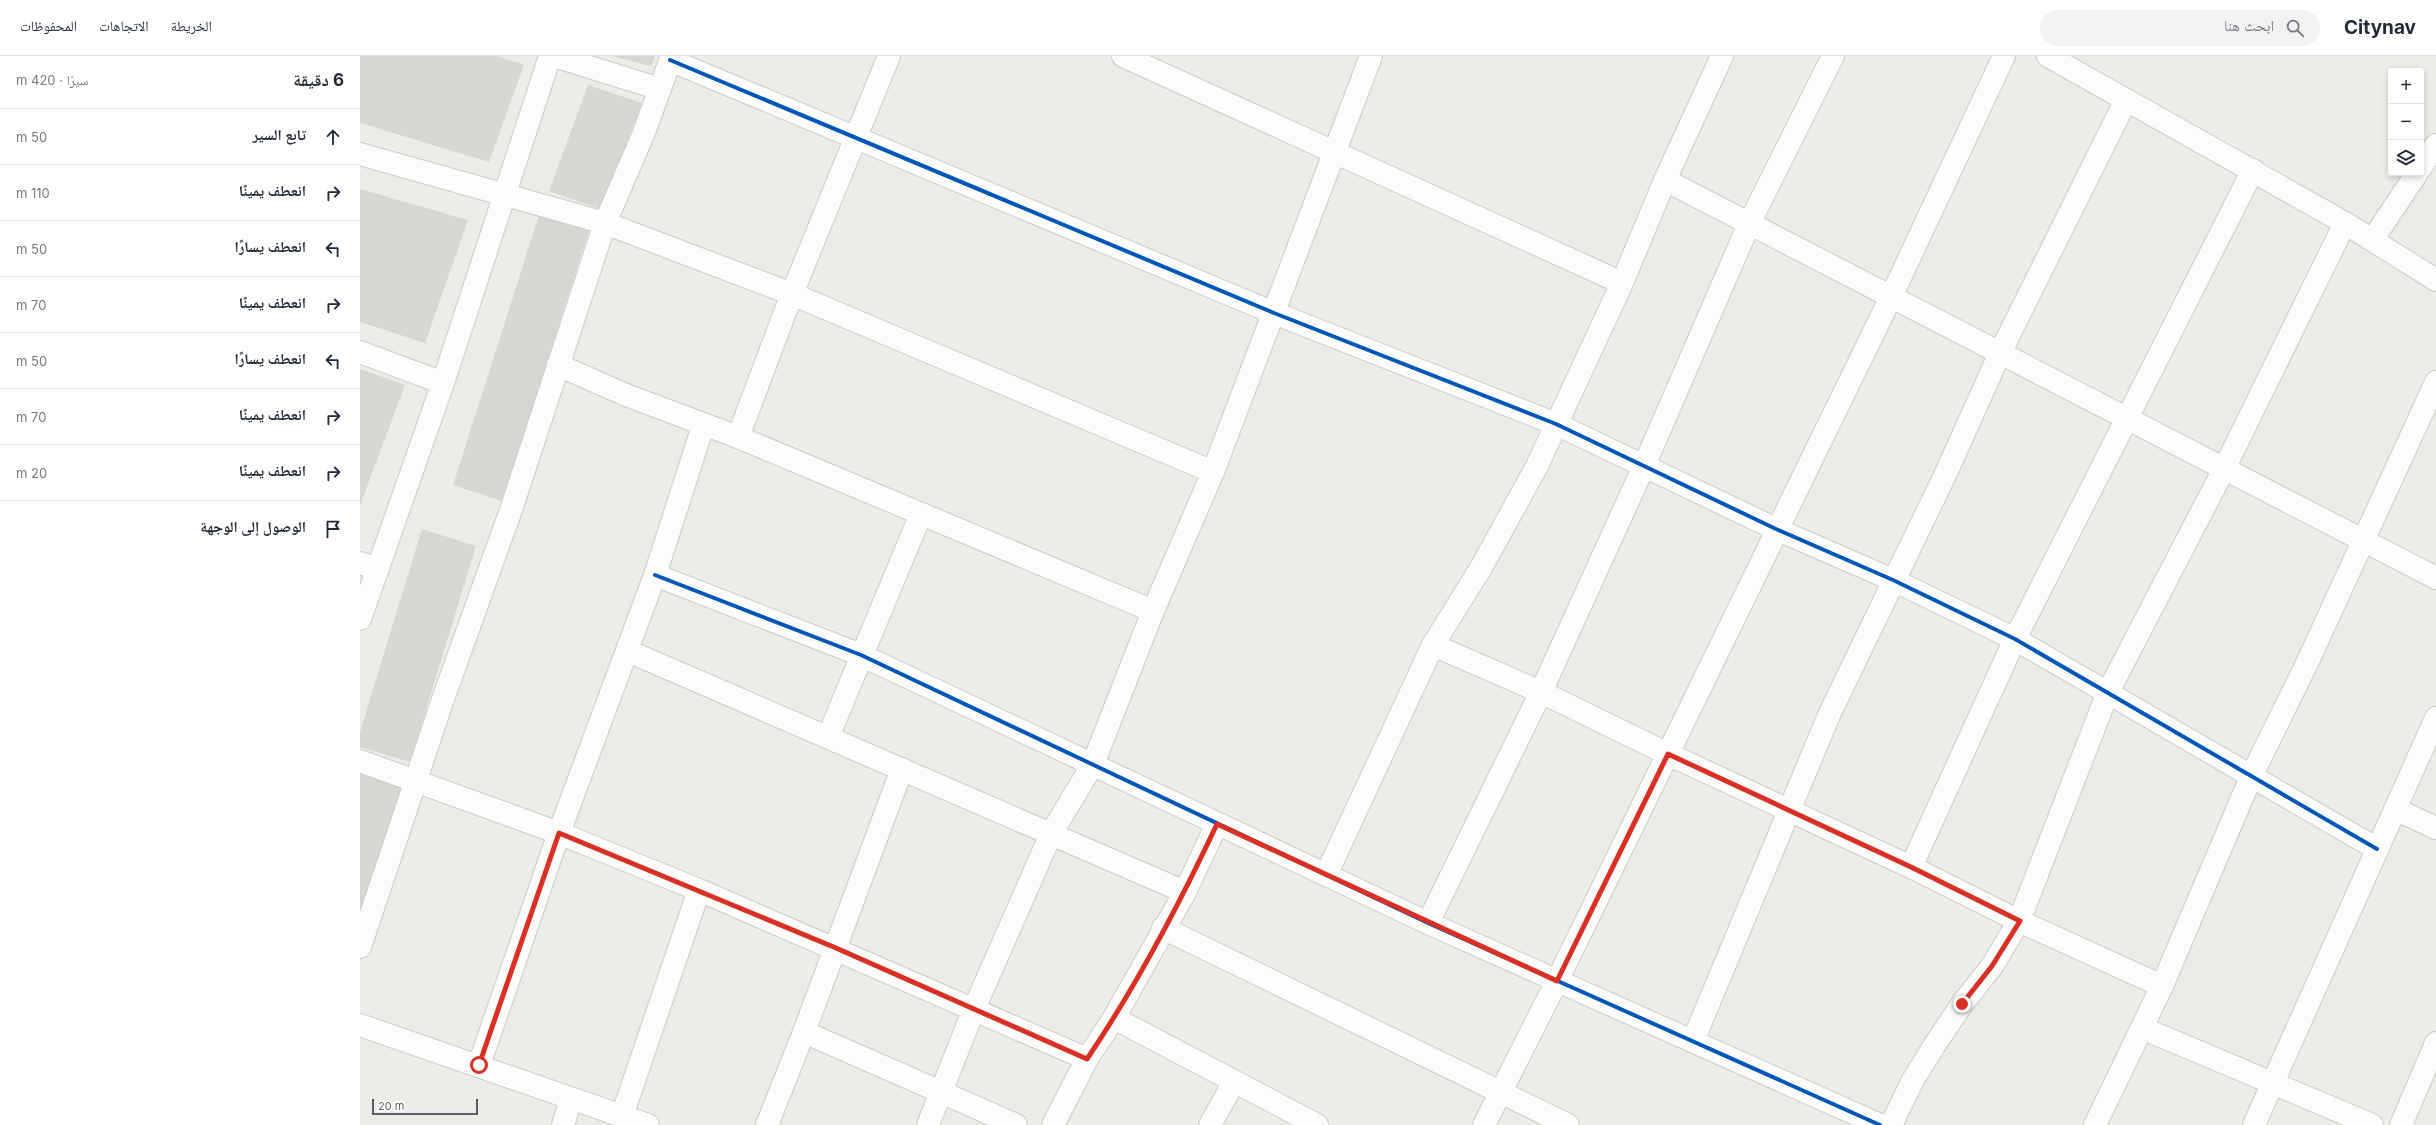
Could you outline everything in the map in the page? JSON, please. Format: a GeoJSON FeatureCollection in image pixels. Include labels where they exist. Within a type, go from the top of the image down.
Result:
{"type":"FeatureCollection","features":[{"type":"Feature","properties":{"kind":"street"},"geometry":{"type":"LineString","coordinates":[[360,620],[369,566],[443,383],[503,195],[550,56]]}},
{"type":"Feature","properties":{"kind":"street"},"geometry":{"type":"LineString","coordinates":[[554,56],[660,89]]}},
{"type":"Feature","properties":{"kind":"street"},"geometry":{"type":"LineString","coordinates":[[738,437],[792,294],[889,56]]}},
{"type":"Feature","properties":{"kind":"street"},"geometry":{"type":"LineString","coordinates":[[1123,56],[1622,283]]}},
{"type":"Feature","properties":{"kind":"street"},"geometry":{"type":"LineString","coordinates":[[928,1125],[974,1009],[1051,834],[1093,764],[1153,611],[1213,472],[1371,56]]}},
{"type":"Feature","properties":{"kind":"street"},"geometry":{"type":"LineString","coordinates":[[1326,875],[1433,645],[1482,566],[1537,466],[1622,283],[1665,180],[1722,56]]}},
{"type":"Feature","properties":{"kind":"street"},"geometry":{"type":"LineString","coordinates":[[1428,923],[1540,692],[1644,466],[1749,224],[1833,56]]}},
{"type":"Feature","properties":{"kind":"street"},"geometry":{"type":"LineString","coordinates":[[1484,1125],[1557,981],[1776,529],[1891,297],[2004,56]]}},
{"type":"Feature","properties":{"kind":"street"},"geometry":{"type":"LineString","coordinates":[[2048,56],[2346,222],[2436,280]]}},
{"type":"Feature","properties":{"kind":"street"},"geometry":{"type":"LineString","coordinates":[[360,947],[416,780],[510,510],[605,224],[643,135],[671,58],[856,140],[1274,313],[1556,424],[1776,529],[1893,580],[2015,639],[2377,849]]}},
{"type":"Feature","properties":{"kind":"street"},"geometry":{"type":"LineString","coordinates":[[1693,1041],[1788,809],[1829,715],[1946,473],[2000,353],[2126,100]]}},
{"type":"Feature","properties":{"kind":"street"},"geometry":{"type":"LineString","coordinates":[[2424,163],[2436,145]]}},
{"type":"Feature","properties":{"kind":"street"},"geometry":{"type":"LineString","coordinates":[[360,154],[605,224],[792,294],[1213,472]]}},
{"type":"Feature","properties":{"kind":"street"},"geometry":{"type":"LineString","coordinates":[[1911,867],[2015,639],[2128,420],[2253,170]]}},
{"type":"Feature","properties":{"kind":"street"},"geometry":{"type":"LineString","coordinates":[[2373,239],[2415,176]]}},
{"type":"Feature","properties":{"kind":"street"},"geometry":{"type":"LineString","coordinates":[[1665,180],[2436,578]]}},
{"type":"Feature","properties":{"kind":"street"},"geometry":{"type":"LineString","coordinates":[[1891,1125],[1913,1080],[1962,1004],[1992,966],[2020,921],[2108,692],[2224,469],[2346,222]]}},
{"type":"Feature","properties":{"kind":"street"},"geometry":{"type":"LineString","coordinates":[[360,352],[443,383]]}},
{"type":"Feature","properties":{"kind":"street"},"geometry":{"type":"LineString","coordinates":[[558,365],[703,426],[738,437],[1153,611]]}},
{"type":"Feature","properties":{"kind":"street"},"geometry":{"type":"LineString","coordinates":[[2095,1125],[2162,986],[2251,777],[2275,731],[2364,541],[2436,382]]}},
{"type":"Feature","properties":{"kind":"street"},"geometry":{"type":"LineString","coordinates":[[479,1065],[559,833],[655,575],[703,426]]}},
{"type":"Feature","properties":{"kind":"street"},"geometry":{"type":"LineString","coordinates":[[828,737],[921,514]]}},
{"type":"Feature","properties":{"kind":"street"},"geometry":{"type":"LineString","coordinates":[[655,575],[861,655],[1428,923],[1880,1125]]}},
{"type":"Feature","properties":{"kind":"street"},"geometry":{"type":"LineString","coordinates":[[1433,645],[1540,692],[1668,754],[1911,867],[2020,921],[2162,986]]}},
{"type":"Feature","properties":{"kind":"street"},"geometry":{"type":"LineString","coordinates":[[628,651],[1185,892]]}},
{"type":"Feature","properties":{"kind":"street"},"geometry":{"type":"LineString","coordinates":[[2254,1125],[2436,718]]}},
{"type":"Feature","properties":{"kind":"street"},"geometry":{"type":"LineString","coordinates":[[360,761],[559,833],[699,890],[836,948],[1087,1059]]}},
{"type":"Feature","properties":{"kind":"street"},"geometry":{"type":"LineString","coordinates":[[767,1125],[836,948],[902,769]]}},
{"type":"Feature","properties":{"kind":"street"},"geometry":{"type":"LineString","coordinates":[[2395,809],[2436,828]]}},
{"type":"Feature","properties":{"kind":"street"},"geometry":{"type":"LineString","coordinates":[[1053,1125],[1087,1059],[1114,1018],[1163,928],[1185,892],[1217,824]]}},
{"type":"Feature","properties":{"kind":"street"},"geometry":{"type":"LineString","coordinates":[[622,1116],[699,890]]}},
{"type":"Feature","properties":{"kind":"street"},"geometry":{"type":"LineString","coordinates":[[1163,928],[1568,1125]]}},
{"type":"Feature","properties":{"kind":"street"},"geometry":{"type":"LineString","coordinates":[[1114,1018],[1317,1125]]}},
{"type":"Feature","properties":{"kind":"street"},"geometry":{"type":"LineString","coordinates":[[360,1025],[479,1065],[571,1099],[648,1125]]}},
{"type":"Feature","properties":{"kind":"street"},"geometry":{"type":"LineString","coordinates":[[2142,1028],[2372,1125]]}},
{"type":"Feature","properties":{"kind":"street"},"geometry":{"type":"LineString","coordinates":[[804,1032],[1016,1125]]}},
{"type":"Feature","properties":{"kind":"street"},"geometry":{"type":"LineString","coordinates":[[2401,1125],[2436,1042]]}},
{"type":"Feature","properties":{"kind":"street"},"geometry":{"type":"LineString","coordinates":[[1210,1125],[1234,1082]]}},
{"type":"Feature","properties":{"kind":"street"},"geometry":{"type":"LineString","coordinates":[[563,1125],[571,1099]]}},
{"type":"Feature","properties":{"kind":"building"},"geometry":{"type":"Polygon","coordinates":[[[360,56],[497,56],[524,65],[489,162],[360,123],[360,56]]]}},
{"type":"Feature","properties":{"kind":"building"},"geometry":{"type":"Polygon","coordinates":[[[612,56],[655,56],[651,66],[612,56]]]}},
{"type":"Feature","properties":{"kind":"building"},"geometry":{"type":"Polygon","coordinates":[[[588,85],[642,103],[601,209],[549,191],[588,85]]]}},
{"type":"Feature","properties":{"kind":"building"},"geometry":{"type":"Polygon","coordinates":[[[360,189],[468,220],[425,343],[360,322],[360,189]]]}},
{"type":"Feature","properties":{"kind":"building"},"geometry":{"type":"Polygon","coordinates":[[[540,212],[590,228],[502,501],[453,485],[540,212]]]}},
{"type":"Feature","properties":{"kind":"building"},"geometry":{"type":"Polygon","coordinates":[[[360,369],[405,385],[360,505],[360,369]]]}},
{"type":"Feature","properties":{"kind":"building"},"geometry":{"type":"Polygon","coordinates":[[[422,529],[476,546],[410,762],[360,747],[360,732],[422,529]]]}},
{"type":"Feature","properties":{"kind":"building"},"geometry":{"type":"Polygon","coordinates":[[[360,766],[407,782],[360,920],[360,766]]]}},
{"type":"Feature","properties":{"kind":"cycle path"},"geometry":{"type":"LineString","coordinates":[[670,60],[1274,313],[1556,424],[1776,529],[1893,580],[2015,639],[2377,849]]}},
{"type":"Feature","properties":{"kind":"cycle path"},"geometry":{"type":"LineString","coordinates":[[655,575],[861,655],[1428,923],[1880,1125]]}},
{"type":"Feature","properties":{"kind":"route"},"geometry":{"type":"LineString","coordinates":[[479,1065],[559,833],[836,948],[1087,1059],[1114,1018],[1163,928],[1185,892],[1217,824],[1428,923],[1557,981],[1668,754],[1911,867],[2020,921],[1992,966],[1962,1004]]}}]}
